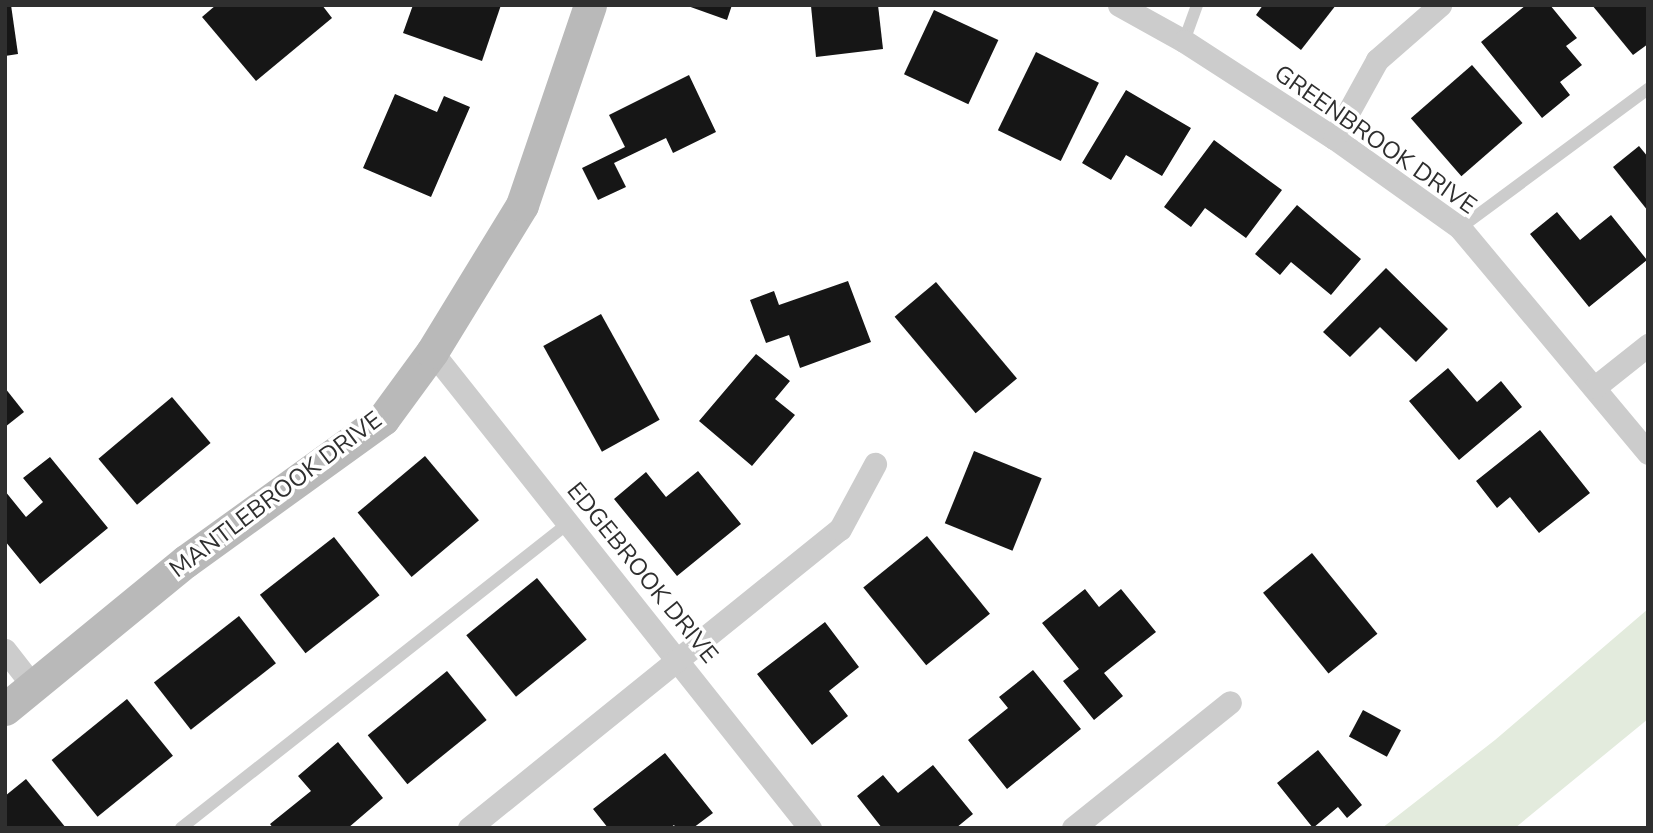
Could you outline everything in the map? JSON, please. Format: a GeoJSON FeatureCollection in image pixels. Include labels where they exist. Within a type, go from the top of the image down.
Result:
{"type":"FeatureCollection","features":[{"type":"Feature","properties":{"kind":"street","name":"MANTLEBROOK DRIVE"},"geometry":{"type":"LineString","coordinates":[[5,709],[186,561],[383,419],[432,352],[522,205],[590,5]]}},
{"type":"Feature","properties":{"kind":"street","name":"GREENBROOK DRIVE"},"geometry":{"type":"LineString","coordinates":[[1119,5],[1184,41],[1334,138],[1460,228],[1648,453]]}},
{"type":"Feature","properties":{"kind":"street"},"geometry":{"type":"LineString","coordinates":[[1334,138],[1377,60],[1440,5]]}},
{"type":"Feature","properties":{"kind":"street"},"geometry":{"type":"LineString","coordinates":[[1595,387],[1648,345]]}},
{"type":"Feature","properties":{"kind":"street","name":"EDGEBROOK DRIVE"},"geometry":{"type":"LineString","coordinates":[[432,352],[679,660],[800,824]]}},
{"type":"Feature","properties":{"kind":"street"},"geometry":{"type":"LineString","coordinates":[[469,828],[840,529],[875,464]]}},
{"type":"Feature","properties":{"kind":"street"},"geometry":{"type":"LineString","coordinates":[[5,650],[33,686]]}},
{"type":"Feature","properties":{"kind":"street"},"geometry":{"type":"LineString","coordinates":[[1073,828],[1230,702]]}},
{"type":"Feature","properties":{"kind":"lane"},"geometry":{"type":"LineString","coordinates":[[1184,41],[1196,5]]}},
{"type":"Feature","properties":{"kind":"lane"},"geometry":{"type":"LineString","coordinates":[[1460,228],[1648,89]]}},
{"type":"Feature","properties":{"kind":"lane"},"geometry":{"type":"LineString","coordinates":[[181,828],[569,523]]}},
{"type":"Feature","properties":{"kind":"shaded area"},"geometry":{"type":"Polygon","coordinates":[[[1648,609],[1648,719],[1515,828],[1382,828],[1495,740],[1648,609]]]}},
{"type":"Feature","properties":{"kind":"building"},"geometry":{"type":"Polygon","coordinates":[[[5,5],[11,5],[18,54],[5,56],[5,5]]]}},
{"type":"Feature","properties":{"kind":"building"},"geometry":{"type":"Polygon","coordinates":[[[216,5],[322,5],[332,18],[256,81],[202,17],[216,5]]]}},
{"type":"Feature","properties":{"kind":"building"},"geometry":{"type":"Polygon","coordinates":[[[413,5],[501,5],[482,61],[403,33],[413,5]]]}},
{"type":"Feature","properties":{"kind":"building"},"geometry":{"type":"Polygon","coordinates":[[[685,5],[732,5],[727,20],[685,5]]]}},
{"type":"Feature","properties":{"kind":"building"},"geometry":{"type":"Polygon","coordinates":[[[878,5],[883,49],[816,57],[811,6],[878,5]]]}},
{"type":"Feature","properties":{"kind":"building"},"geometry":{"type":"Polygon","coordinates":[[[1263,5],[1336,5],[1301,50],[1256,15],[1263,5]]]}},
{"type":"Feature","properties":{"kind":"building"},"geometry":{"type":"Polygon","coordinates":[[[1526,5],[1550,5],[1577,38],[1566,46],[1582,65],[1560,82],[1570,95],[1542,118],[1481,42],[1526,5]]]}},
{"type":"Feature","properties":{"kind":"building"},"geometry":{"type":"Polygon","coordinates":[[[1592,5],[1648,5],[1648,44],[1633,55],[1592,5]]]}},
{"type":"Feature","properties":{"kind":"building"},"geometry":{"type":"Polygon","coordinates":[[[934,10],[998,40],[968,104],[904,74],[934,10]]]}},
{"type":"Feature","properties":{"kind":"building"},"geometry":{"type":"Polygon","coordinates":[[[1036,52],[1099,83],[1061,161],[998,130],[1036,52]]]}},
{"type":"Feature","properties":{"kind":"building"},"geometry":{"type":"Polygon","coordinates":[[[1472,65],[1523,123],[1461,176],[1411,118],[1472,65]]]}},
{"type":"Feature","properties":{"kind":"building"},"geometry":{"type":"Polygon","coordinates":[[[689,75],[716,132],[673,153],[666,138],[614,163],[626,187],[598,200],[582,168],[625,147],[609,115],[689,75]]]}},
{"type":"Feature","properties":{"kind":"building"},"geometry":{"type":"Polygon","coordinates":[[[1126,90],[1191,128],[1162,176],[1126,155],[1111,180],[1082,163],[1126,90]]]}},
{"type":"Feature","properties":{"kind":"building"},"geometry":{"type":"Polygon","coordinates":[[[395,94],[437,112],[444,96],[470,107],[431,197],[363,168],[395,94]]]}},
{"type":"Feature","properties":{"kind":"building"},"geometry":{"type":"Polygon","coordinates":[[[1214,140],[1282,190],[1246,238],[1205,208],[1191,227],[1164,207],[1214,140]]]}},
{"type":"Feature","properties":{"kind":"building"},"geometry":{"type":"Polygon","coordinates":[[[1639,146],[1648,157],[1648,211],[1613,167],[1639,146]]]}},
{"type":"Feature","properties":{"kind":"building"},"geometry":{"type":"Polygon","coordinates":[[[1297,205],[1361,259],[1331,295],[1291,262],[1280,275],[1255,254],[1297,205]]]}},
{"type":"Feature","properties":{"kind":"building"},"geometry":{"type":"Polygon","coordinates":[[[1557,212],[1580,240],[1611,215],[1647,260],[1589,307],[1530,234],[1557,212]]]}},
{"type":"Feature","properties":{"kind":"building"},"geometry":{"type":"Polygon","coordinates":[[[1386,268],[1448,329],[1416,362],[1380,327],[1350,357],[1323,332],[1386,268]]]}},
{"type":"Feature","properties":{"kind":"building"},"geometry":{"type":"Polygon","coordinates":[[[848,281],[871,342],[800,368],[789,335],[766,343],[750,300],[774,291],[779,305],[848,281]]]}},
{"type":"Feature","properties":{"kind":"building"},"geometry":{"type":"Polygon","coordinates":[[[936,282],[1017,379],[976,413],[895,317],[936,282]]]}},
{"type":"Feature","properties":{"kind":"building"},"geometry":{"type":"Polygon","coordinates":[[[601,314],[660,420],[602,452],[543,346],[601,314]]]}},
{"type":"Feature","properties":{"kind":"building"},"geometry":{"type":"Polygon","coordinates":[[[756,354],[790,381],[775,399],[795,415],[752,466],[699,421],[756,354]]]}},
{"type":"Feature","properties":{"kind":"building"},"geometry":{"type":"Polygon","coordinates":[[[1448,368],[1477,402],[1501,381],[1522,407],[1459,460],[1409,401],[1448,368]]]}},
{"type":"Feature","properties":{"kind":"building"},"geometry":{"type":"Polygon","coordinates":[[[5,388],[24,412],[5,427],[5,388]]]}},
{"type":"Feature","properties":{"kind":"building"},"geometry":{"type":"Polygon","coordinates":[[[172,397],[211,443],[137,505],[98,459],[172,397]]]}},
{"type":"Feature","properties":{"kind":"building"},"geometry":{"type":"Polygon","coordinates":[[[1540,430],[1590,493],[1539,533],[1510,497],[1497,508],[1476,481],[1540,430]]]}},
{"type":"Feature","properties":{"kind":"building"},"geometry":{"type":"Polygon","coordinates":[[[974,451],[1042,478],[1012,551],[945,523],[974,451]]]}},
{"type":"Feature","properties":{"kind":"building"},"geometry":{"type":"Polygon","coordinates":[[[425,456],[479,520],[412,577],[358,513],[425,456]]]}},
{"type":"Feature","properties":{"kind":"building"},"geometry":{"type":"Polygon","coordinates":[[[50,457],[108,528],[40,584],[5,541],[5,491],[26,517],[43,502],[23,478],[50,457]]]}},
{"type":"Feature","properties":{"kind":"building"},"geometry":{"type":"Polygon","coordinates":[[[698,471],[741,524],[677,576],[614,499],[646,472],[666,497],[698,471]]]}},
{"type":"Feature","properties":{"kind":"building"},"geometry":{"type":"Polygon","coordinates":[[[927,536],[990,614],[926,665],[863,588],[927,536]]]}},
{"type":"Feature","properties":{"kind":"building"},"geometry":{"type":"Polygon","coordinates":[[[334,537],[380,595],[305,653],[260,595],[334,537]]]}},
{"type":"Feature","properties":{"kind":"building"},"geometry":{"type":"Polygon","coordinates":[[[1312,553],[1377,634],[1328,673],[1263,593],[1312,553]]]}},
{"type":"Feature","properties":{"kind":"building"},"geometry":{"type":"Polygon","coordinates":[[[537,578],[587,639],[516,697],[466,635],[537,578]]]}},
{"type":"Feature","properties":{"kind":"building"},"geometry":{"type":"Polygon","coordinates":[[[1085,589],[1099,607],[1121,589],[1156,632],[1104,673],[1123,696],[1094,720],[1063,681],[1079,669],[1042,623],[1085,589]]]}},
{"type":"Feature","properties":{"kind":"building"},"geometry":{"type":"Polygon","coordinates":[[[239,616],[276,663],[191,730],[154,682],[239,616]]]}},
{"type":"Feature","properties":{"kind":"building"},"geometry":{"type":"Polygon","coordinates":[[[825,622],[859,667],[829,691],[848,716],[812,745],[757,674],[825,622]]]}},
{"type":"Feature","properties":{"kind":"building"},"geometry":{"type":"Polygon","coordinates":[[[1033,670],[1081,729],[1007,789],[968,740],[1008,708],[999,697],[1033,670]]]}},
{"type":"Feature","properties":{"kind":"building"},"geometry":{"type":"Polygon","coordinates":[[[447,671],[487,720],[407,784],[368,735],[447,671]]]}},
{"type":"Feature","properties":{"kind":"building"},"geometry":{"type":"Polygon","coordinates":[[[127,699],[173,756],[98,817],[52,760],[127,699]]]}},
{"type":"Feature","properties":{"kind":"building"},"geometry":{"type":"Polygon","coordinates":[[[1363,710],[1401,730],[1387,757],[1349,736],[1363,710]]]}},
{"type":"Feature","properties":{"kind":"building"},"geometry":{"type":"Polygon","coordinates":[[[338,742],[383,798],[348,828],[273,828],[270,824],[311,791],[298,776],[338,742]]]}},
{"type":"Feature","properties":{"kind":"building"},"geometry":{"type":"Polygon","coordinates":[[[1318,750],[1362,805],[1347,818],[1338,807],[1313,828],[1277,783],[1318,750]]]}},
{"type":"Feature","properties":{"kind":"building"},"geometry":{"type":"Polygon","coordinates":[[[665,753],[713,813],[693,828],[676,828],[674,825],[670,828],[608,828],[593,809],[665,753]]]}},
{"type":"Feature","properties":{"kind":"building"},"geometry":{"type":"Polygon","coordinates":[[[933,765],[973,814],[956,828],[882,828],[857,796],[883,775],[898,793],[933,765]]]}},
{"type":"Feature","properties":{"kind":"building"},"geometry":{"type":"Polygon","coordinates":[[[26,779],[66,828],[5,828],[5,796],[26,779]]]}}]}
